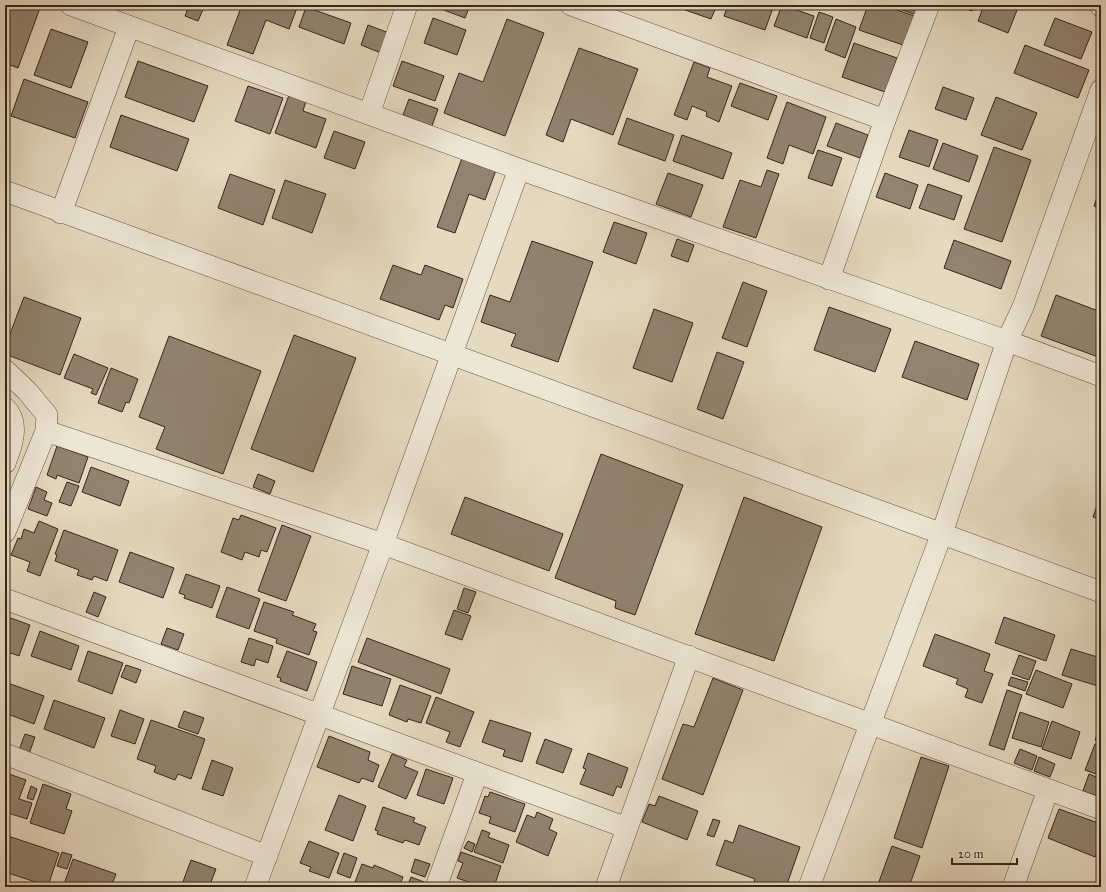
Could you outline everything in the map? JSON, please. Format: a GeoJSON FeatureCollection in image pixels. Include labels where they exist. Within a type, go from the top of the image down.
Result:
{"type":"FeatureCollection","features":[{"type":"Feature","properties":{"kind":"street"},"geometry":{"type":"LineString","coordinates":[[72,5],[519,169],[1008,341],[1101,376]]}},
{"type":"Feature","properties":{"kind":"street"},"geometry":{"type":"LineString","coordinates":[[369,114],[407,5]]}},
{"type":"Feature","properties":{"kind":"street"},"geometry":{"type":"LineString","coordinates":[[573,5],[885,120]]}},
{"type":"Feature","properties":{"kind":"street"},"geometry":{"type":"LineString","coordinates":[[829,279],[885,120],[929,5]]}},
{"type":"Feature","properties":{"kind":"street"},"geometry":{"type":"LineString","coordinates":[[61,212],[129,27]]}},
{"type":"Feature","properties":{"kind":"street"},"geometry":{"type":"LineString","coordinates":[[809,887],[942,533],[1008,341],[1023,307],[1101,90]]}},
{"type":"Feature","properties":{"kind":"street"},"geometry":{"type":"LineString","coordinates":[[255,887],[383,544],[519,169]]}},
{"type":"Feature","properties":{"kind":"street"},"geometry":{"type":"LineString","coordinates":[[5,191],[1101,592]]}},
{"type":"Feature","properties":{"kind":"street"},"geometry":{"type":"LineString","coordinates":[[5,370],[27,390],[48,415],[46,431],[5,532]]}},
{"type":"Feature","properties":{"kind":"street"},"geometry":{"type":"LineString","coordinates":[[5,408],[10,413],[14,424],[12,448],[5,463]]}},
{"type":"Feature","properties":{"kind":"street"},"geometry":{"type":"LineString","coordinates":[[46,431],[383,544],[1101,809]]}},
{"type":"Feature","properties":{"kind":"street"},"geometry":{"type":"LineString","coordinates":[[5,598],[477,774],[627,828]]}},
{"type":"Feature","properties":{"kind":"street"},"geometry":{"type":"LineString","coordinates":[[606,887],[689,656]]}},
{"type":"Feature","properties":{"kind":"street"},"geometry":{"type":"LineString","coordinates":[[5,754],[267,856]]}},
{"type":"Feature","properties":{"kind":"street"},"geometry":{"type":"LineString","coordinates":[[436,887],[477,774]]}},
{"type":"Feature","properties":{"kind":"street"},"geometry":{"type":"LineString","coordinates":[[1013,887],[1048,790]]}},
{"type":"Feature","properties":{"kind":"building"},"geometry":{"type":"Polygon","coordinates":[[[5,5],[32,5],[40,8],[18,68],[5,63],[5,5]]]}},
{"type":"Feature","properties":{"kind":"building"},"geometry":{"type":"Polygon","coordinates":[[[169,5],[185,5],[183,10],[169,5]]]}},
{"type":"Feature","properties":{"kind":"building"},"geometry":{"type":"Polygon","coordinates":[[[189,5],[205,5],[198,21],[185,16],[189,5]]]}},
{"type":"Feature","properties":{"kind":"building"},"geometry":{"type":"Polygon","coordinates":[[[242,5],[298,5],[289,29],[266,20],[253,54],[227,45],[242,5]]]}},
{"type":"Feature","properties":{"kind":"building"},"geometry":{"type":"Polygon","coordinates":[[[437,5],[470,5],[465,18],[436,7],[437,5]]]}},
{"type":"Feature","properties":{"kind":"building"},"geometry":{"type":"Polygon","coordinates":[[[671,5],[717,5],[711,19],[671,5]]]}},
{"type":"Feature","properties":{"kind":"building"},"geometry":{"type":"Polygon","coordinates":[[[728,5],[774,5],[765,30],[724,16],[728,5]]]}},
{"type":"Feature","properties":{"kind":"building"},"geometry":{"type":"Polygon","coordinates":[[[782,5],[814,16],[807,38],[774,26],[782,5]]]}},
{"type":"Feature","properties":{"kind":"building"},"geometry":{"type":"Polygon","coordinates":[[[868,5],[883,5],[914,16],[903,45],[859,30],[868,5]]]}},
{"type":"Feature","properties":{"kind":"building"},"geometry":{"type":"Polygon","coordinates":[[[902,5],[920,5],[916,15],[900,9],[902,5]]]}},
{"type":"Feature","properties":{"kind":"building"},"geometry":{"type":"Polygon","coordinates":[[[957,5],[974,5],[972,11],[957,5]]]}},
{"type":"Feature","properties":{"kind":"building"},"geometry":{"type":"Polygon","coordinates":[[[984,5],[1019,5],[1008,33],[978,21],[984,5]]]}},
{"type":"Feature","properties":{"kind":"building"},"geometry":{"type":"Polygon","coordinates":[[[306,7],[351,23],[344,44],[299,27],[306,7]]]}},
{"type":"Feature","properties":{"kind":"building"},"geometry":{"type":"Polygon","coordinates":[[[819,12],[833,17],[824,43],[810,38],[819,12]]]}},
{"type":"Feature","properties":{"kind":"building"},"geometry":{"type":"Polygon","coordinates":[[[433,18],[466,30],[457,55],[424,43],[433,18]]]}},
{"type":"Feature","properties":{"kind":"building"},"geometry":{"type":"Polygon","coordinates":[[[1055,18],[1092,32],[1081,59],[1044,45],[1055,18]]]}},
{"type":"Feature","properties":{"kind":"building"},"geometry":{"type":"Polygon","coordinates":[[[507,19],[544,33],[505,136],[444,113],[459,73],[483,82],[507,19]]]}},
{"type":"Feature","properties":{"kind":"building"},"geometry":{"type":"Polygon","coordinates":[[[836,19],[856,27],[845,58],[825,50],[836,19]]]}},
{"type":"Feature","properties":{"kind":"building"},"geometry":{"type":"Polygon","coordinates":[[[368,25],[389,33],[381,53],[361,45],[368,25]]]}},
{"type":"Feature","properties":{"kind":"building"},"geometry":{"type":"Polygon","coordinates":[[[51,29],[88,42],[71,88],[34,75],[51,29]]]}},
{"type":"Feature","properties":{"kind":"building"},"geometry":{"type":"Polygon","coordinates":[[[854,43],[897,58],[885,92],[842,77],[854,43]]]}},
{"type":"Feature","properties":{"kind":"building"},"geometry":{"type":"Polygon","coordinates":[[[1025,45],[1089,70],[1078,98],[1014,73],[1025,45]]]}},
{"type":"Feature","properties":{"kind":"building"},"geometry":{"type":"Polygon","coordinates":[[[579,48],[638,69],[613,135],[571,119],[563,142],[546,135],[579,48]]]}},
{"type":"Feature","properties":{"kind":"building"},"geometry":{"type":"Polygon","coordinates":[[[138,61],[208,86],[194,122],[125,97],[138,61]]]}},
{"type":"Feature","properties":{"kind":"building"},"geometry":{"type":"Polygon","coordinates":[[[402,61],[444,76],[435,101],[393,86],[402,61]]]}},
{"type":"Feature","properties":{"kind":"building"},"geometry":{"type":"Polygon","coordinates":[[[694,62],[710,68],[707,77],[732,86],[719,122],[706,116],[707,112],[692,106],[687,120],[674,115],[694,62]]]}},
{"type":"Feature","properties":{"kind":"building"},"geometry":{"type":"Polygon","coordinates":[[[24,79],[88,102],[75,138],[11,116],[24,79]]]}},
{"type":"Feature","properties":{"kind":"building"},"geometry":{"type":"Polygon","coordinates":[[[740,83],[777,96],[768,120],[731,106],[740,83]]]}},
{"type":"Feature","properties":{"kind":"building"},"geometry":{"type":"Polygon","coordinates":[[[248,86],[283,98],[270,134],[235,121],[248,86]]]}},
{"type":"Feature","properties":{"kind":"building"},"geometry":{"type":"Polygon","coordinates":[[[943,87],[974,98],[966,120],[935,109],[943,87]]]}},
{"type":"Feature","properties":{"kind":"building"},"geometry":{"type":"Polygon","coordinates":[[[289,95],[306,101],[303,111],[326,119],[316,148],[275,133],[289,95]]]}},
{"type":"Feature","properties":{"kind":"building"},"geometry":{"type":"Polygon","coordinates":[[[996,97],[1037,113],[1022,150],[981,135],[996,97]]]}},
{"type":"Feature","properties":{"kind":"building"},"geometry":{"type":"Polygon","coordinates":[[[409,99],[438,109],[432,126],[403,115],[409,99]]]}},
{"type":"Feature","properties":{"kind":"building"},"geometry":{"type":"Polygon","coordinates":[[[787,102],[826,117],[813,154],[789,145],[783,164],[767,158],[787,102]]]}},
{"type":"Feature","properties":{"kind":"building"},"geometry":{"type":"Polygon","coordinates":[[[121,115],[189,139],[177,171],[110,147],[121,115]]]}},
{"type":"Feature","properties":{"kind":"building"},"geometry":{"type":"Polygon","coordinates":[[[627,118],[674,135],[665,161],[618,144],[627,118]]]}},
{"type":"Feature","properties":{"kind":"building"},"geometry":{"type":"Polygon","coordinates":[[[836,123],[868,135],[860,158],[827,146],[836,123]]]}},
{"type":"Feature","properties":{"kind":"building"},"geometry":{"type":"Polygon","coordinates":[[[909,130],[938,140],[929,167],[899,157],[909,130]]]}},
{"type":"Feature","properties":{"kind":"building"},"geometry":{"type":"Polygon","coordinates":[[[334,131],[365,142],[355,169],[324,158],[334,131]]]}},
{"type":"Feature","properties":{"kind":"building"},"geometry":{"type":"Polygon","coordinates":[[[682,135],[732,153],[723,179],[673,161],[682,135]]]}},
{"type":"Feature","properties":{"kind":"building"},"geometry":{"type":"Polygon","coordinates":[[[943,143],[978,156],[969,182],[933,169],[943,143]]]}},
{"type":"Feature","properties":{"kind":"building"},"geometry":{"type":"Polygon","coordinates":[[[994,147],[1031,160],[1002,242],[964,229],[994,147]]]}},
{"type":"Feature","properties":{"kind":"building"},"geometry":{"type":"Polygon","coordinates":[[[818,150],[842,158],[832,186],[808,178],[818,150]]]}},
{"type":"Feature","properties":{"kind":"building"},"geometry":{"type":"Polygon","coordinates":[[[462,158],[496,170],[485,200],[469,194],[455,233],[437,227],[462,158]]]}},
{"type":"Feature","properties":{"kind":"building"},"geometry":{"type":"Polygon","coordinates":[[[767,170],[779,174],[756,238],[723,227],[740,180],[761,187],[767,170]]]}},
{"type":"Feature","properties":{"kind":"building"},"geometry":{"type":"Polygon","coordinates":[[[668,173],[703,185],[691,217],[656,204],[668,173]]]}},
{"type":"Feature","properties":{"kind":"building"},"geometry":{"type":"Polygon","coordinates":[[[885,173],[918,185],[910,209],[876,197],[885,173]]]}},
{"type":"Feature","properties":{"kind":"building"},"geometry":{"type":"Polygon","coordinates":[[[230,174],[275,190],[263,225],[218,208],[230,174]]]}},
{"type":"Feature","properties":{"kind":"building"},"geometry":{"type":"Polygon","coordinates":[[[285,180],[326,194],[312,233],[272,218],[285,180]]]}},
{"type":"Feature","properties":{"kind":"building"},"geometry":{"type":"Polygon","coordinates":[[[928,184],[962,196],[954,220],[919,208],[928,184]]]}},
{"type":"Feature","properties":{"kind":"building"},"geometry":{"type":"Polygon","coordinates":[[[1101,186],[1101,208],[1094,206],[1101,186]]]}},
{"type":"Feature","properties":{"kind":"building"},"geometry":{"type":"Polygon","coordinates":[[[614,222],[647,233],[636,264],[603,252],[614,222]]]}},
{"type":"Feature","properties":{"kind":"building"},"geometry":{"type":"Polygon","coordinates":[[[677,239],[694,245],[688,262],[671,256],[677,239]]]}},
{"type":"Feature","properties":{"kind":"building"},"geometry":{"type":"Polygon","coordinates":[[[954,240],[1011,261],[1001,289],[944,268],[954,240]]]}},
{"type":"Feature","properties":{"kind":"building"},"geometry":{"type":"Polygon","coordinates":[[[532,241],[593,262],[558,362],[511,346],[516,334],[481,322],[490,295],[510,302],[532,241]]]}},
{"type":"Feature","properties":{"kind":"building"},"geometry":{"type":"Polygon","coordinates":[[[393,265],[421,275],[425,265],[463,279],[453,308],[445,305],[439,320],[380,299],[393,265]]]}},
{"type":"Feature","properties":{"kind":"building"},"geometry":{"type":"Polygon","coordinates":[[[743,282],[767,291],[747,347],[722,338],[743,282]]]}},
{"type":"Feature","properties":{"kind":"building"},"geometry":{"type":"Polygon","coordinates":[[[1056,295],[1101,312],[1101,358],[1041,336],[1056,295]]]}},
{"type":"Feature","properties":{"kind":"building"},"geometry":{"type":"Polygon","coordinates":[[[24,297],[81,318],[60,375],[5,354],[5,347],[24,297]]]}},
{"type":"Feature","properties":{"kind":"building"},"geometry":{"type":"Polygon","coordinates":[[[829,307],[891,329],[875,372],[814,350],[829,307]]]}},
{"type":"Feature","properties":{"kind":"building"},"geometry":{"type":"Polygon","coordinates":[[[654,309],[693,323],[672,382],[633,368],[654,309]]]}},
{"type":"Feature","properties":{"kind":"building"},"geometry":{"type":"Polygon","coordinates":[[[294,335],[356,358],[313,472],[251,449],[294,335]]]}},
{"type":"Feature","properties":{"kind":"building"},"geometry":{"type":"Polygon","coordinates":[[[169,336],[261,371],[223,474],[156,449],[165,427],[139,417],[169,336]]]}},
{"type":"Feature","properties":{"kind":"building"},"geometry":{"type":"Polygon","coordinates":[[[915,341],[979,364],[967,400],[902,377],[915,341]]]}},
{"type":"Feature","properties":{"kind":"building"},"geometry":{"type":"Polygon","coordinates":[[[717,352],[744,362],[723,419],[697,409],[717,352]]]}},
{"type":"Feature","properties":{"kind":"building"},"geometry":{"type":"Polygon","coordinates":[[[74,354],[108,368],[96,395],[91,393],[93,389],[64,378],[74,354]]]}},
{"type":"Feature","properties":{"kind":"building"},"geometry":{"type":"Polygon","coordinates":[[[111,368],[138,379],[129,403],[126,402],[122,412],[98,403],[111,368]]]}},
{"type":"Feature","properties":{"kind":"building"},"geometry":{"type":"Polygon","coordinates":[[[57,446],[88,457],[79,483],[57,475],[56,479],[47,475],[57,446]]]}},
{"type":"Feature","properties":{"kind":"building"},"geometry":{"type":"Polygon","coordinates":[[[601,454],[683,485],[635,615],[615,608],[616,601],[555,578],[601,454]]]}},
{"type":"Feature","properties":{"kind":"building"},"geometry":{"type":"Polygon","coordinates":[[[91,467],[129,481],[120,506],[82,492],[91,467]]]}},
{"type":"Feature","properties":{"kind":"building"},"geometry":{"type":"Polygon","coordinates":[[[258,474],[275,481],[270,494],[253,487],[258,474]]]}},
{"type":"Feature","properties":{"kind":"building"},"geometry":{"type":"Polygon","coordinates":[[[67,482],[79,486],[71,506],[59,502],[67,482]]]}},
{"type":"Feature","properties":{"kind":"building"},"geometry":{"type":"Polygon","coordinates":[[[36,487],[47,492],[44,500],[52,503],[47,516],[28,509],[36,487]]]}},
{"type":"Feature","properties":{"kind":"building"},"geometry":{"type":"Polygon","coordinates":[[[1101,494],[1101,520],[1093,517],[1101,494]]]}},
{"type":"Feature","properties":{"kind":"building"},"geometry":{"type":"Polygon","coordinates":[[[465,497],[563,534],[549,571],[451,534],[465,497]]]}},
{"type":"Feature","properties":{"kind":"building"},"geometry":{"type":"Polygon","coordinates":[[[744,497],[822,527],[774,661],[695,634],[744,497]]]}},
{"type":"Feature","properties":{"kind":"building"},"geometry":{"type":"Polygon","coordinates":[[[241,515],[276,528],[267,552],[261,550],[259,557],[245,552],[242,560],[221,552],[233,518],[239,520],[241,515]]]}},
{"type":"Feature","properties":{"kind":"building"},"geometry":{"type":"Polygon","coordinates":[[[39,521],[58,529],[40,576],[27,571],[30,562],[11,555],[18,538],[21,539],[24,529],[34,533],[39,521]]]}},
{"type":"Feature","properties":{"kind":"building"},"geometry":{"type":"Polygon","coordinates":[[[282,525],[311,536],[286,601],[258,591],[282,525]]]}},
{"type":"Feature","properties":{"kind":"building"},"geometry":{"type":"Polygon","coordinates":[[[64,530],[118,550],[107,581],[94,576],[92,580],[77,575],[79,570],[55,561],[57,555],[55,554],[64,530]]]}},
{"type":"Feature","properties":{"kind":"building"},"geometry":{"type":"Polygon","coordinates":[[[130,552],[174,568],[163,598],[119,582],[130,552]]]}},
{"type":"Feature","properties":{"kind":"building"},"geometry":{"type":"Polygon","coordinates":[[[186,574],[220,586],[212,608],[184,598],[185,595],[179,593],[186,574]]]}},
{"type":"Feature","properties":{"kind":"building"},"geometry":{"type":"Polygon","coordinates":[[[227,587],[260,599],[249,629],[216,617],[227,587]]]}},
{"type":"Feature","properties":{"kind":"building"},"geometry":{"type":"Polygon","coordinates":[[[464,588],[476,592],[468,613],[457,609],[464,588]]]}},
{"type":"Feature","properties":{"kind":"building"},"geometry":{"type":"Polygon","coordinates":[[[94,592],[106,597],[98,617],[86,612],[94,592]]]}},
{"type":"Feature","properties":{"kind":"building"},"geometry":{"type":"Polygon","coordinates":[[[264,602],[294,612],[292,615],[316,624],[313,631],[317,632],[309,655],[276,643],[277,639],[254,631],[264,602]]]}},
{"type":"Feature","properties":{"kind":"building"},"geometry":{"type":"Polygon","coordinates":[[[454,610],[471,616],[462,640],[445,634],[454,610]]]}},
{"type":"Feature","properties":{"kind":"building"},"geometry":{"type":"Polygon","coordinates":[[[5,616],[30,625],[19,656],[5,651],[5,616]]]}},
{"type":"Feature","properties":{"kind":"building"},"geometry":{"type":"Polygon","coordinates":[[[1004,617],[1055,635],[1046,661],[995,643],[1004,617]]]}},
{"type":"Feature","properties":{"kind":"building"},"geometry":{"type":"Polygon","coordinates":[[[167,628],[184,634],[178,650],[161,644],[167,628]]]}},
{"type":"Feature","properties":{"kind":"building"},"geometry":{"type":"Polygon","coordinates":[[[40,631],[79,646],[71,670],[31,656],[40,631]]]}},
{"type":"Feature","properties":{"kind":"building"},"geometry":{"type":"Polygon","coordinates":[[[935,634],[990,654],[984,671],[993,674],[982,703],[965,697],[968,689],[956,684],[958,679],[923,666],[935,634]]]}},
{"type":"Feature","properties":{"kind":"building"},"geometry":{"type":"Polygon","coordinates":[[[249,638],[273,646],[268,663],[256,659],[254,666],[241,662],[249,638]]]}},
{"type":"Feature","properties":{"kind":"building"},"geometry":{"type":"Polygon","coordinates":[[[367,638],[450,669],[441,694],[358,662],[367,638]]]}},
{"type":"Feature","properties":{"kind":"building"},"geometry":{"type":"Polygon","coordinates":[[[1071,649],[1101,658],[1101,687],[1062,675],[1071,649]]]}},
{"type":"Feature","properties":{"kind":"building"},"geometry":{"type":"Polygon","coordinates":[[[88,651],[123,663],[112,694],[78,681],[88,651]]]}},
{"type":"Feature","properties":{"kind":"building"},"geometry":{"type":"Polygon","coordinates":[[[287,651],[317,662],[307,691],[280,681],[281,678],[277,677],[287,651]]]}},
{"type":"Feature","properties":{"kind":"building"},"geometry":{"type":"Polygon","coordinates":[[[1019,655],[1036,661],[1029,680],[1012,674],[1019,655]]]}},
{"type":"Feature","properties":{"kind":"building"},"geometry":{"type":"Polygon","coordinates":[[[126,665],[141,670],[136,683],[121,677],[126,665]]]}},
{"type":"Feature","properties":{"kind":"building"},"geometry":{"type":"Polygon","coordinates":[[[352,666],[391,679],[382,706],[343,694],[352,666]]]}},
{"type":"Feature","properties":{"kind":"building"},"geometry":{"type":"Polygon","coordinates":[[[1036,670],[1072,684],[1063,708],[1026,694],[1036,670]]]}},
{"type":"Feature","properties":{"kind":"building"},"geometry":{"type":"Polygon","coordinates":[[[1011,677],[1028,682],[1025,691],[1008,685],[1011,677]]]}},
{"type":"Feature","properties":{"kind":"building"},"geometry":{"type":"Polygon","coordinates":[[[713,678],[743,690],[703,795],[662,779],[683,724],[694,727],[713,678]]]}},
{"type":"Feature","properties":{"kind":"building"},"geometry":{"type":"Polygon","coordinates":[[[5,682],[44,696],[34,724],[5,713],[5,682]]]}},
{"type":"Feature","properties":{"kind":"building"},"geometry":{"type":"Polygon","coordinates":[[[400,685],[431,696],[421,723],[408,719],[407,722],[389,715],[400,685]]]}},
{"type":"Feature","properties":{"kind":"building"},"geometry":{"type":"Polygon","coordinates":[[[1007,690],[1022,695],[1004,750],[989,745],[1007,690]]]}},
{"type":"Feature","properties":{"kind":"building"},"geometry":{"type":"Polygon","coordinates":[[[436,697],[474,712],[460,747],[446,742],[450,732],[426,723],[436,697]]]}},
{"type":"Feature","properties":{"kind":"building"},"geometry":{"type":"Polygon","coordinates":[[[54,700],[105,718],[94,748],[44,729],[54,700]]]}},
{"type":"Feature","properties":{"kind":"building"},"geometry":{"type":"Polygon","coordinates":[[[120,710],[144,719],[135,744],[111,736],[120,710]]]}},
{"type":"Feature","properties":{"kind":"building"},"geometry":{"type":"Polygon","coordinates":[[[184,711],[204,718],[198,734],[178,727],[184,711]]]}},
{"type":"Feature","properties":{"kind":"building"},"geometry":{"type":"Polygon","coordinates":[[[1020,712],[1049,722],[1041,747],[1012,738],[1020,712]]]}},
{"type":"Feature","properties":{"kind":"building"},"geometry":{"type":"Polygon","coordinates":[[[151,720],[205,739],[191,779],[178,774],[175,780],[154,772],[156,766],[137,759],[151,720]]]}},
{"type":"Feature","properties":{"kind":"building"},"geometry":{"type":"Polygon","coordinates":[[[490,720],[531,733],[522,762],[503,756],[505,750],[482,742],[490,720]]]}},
{"type":"Feature","properties":{"kind":"building"},"geometry":{"type":"Polygon","coordinates":[[[1052,721],[1080,732],[1071,759],[1042,749],[1052,721]]]}},
{"type":"Feature","properties":{"kind":"building"},"geometry":{"type":"Polygon","coordinates":[[[1101,724],[1101,742],[1095,740],[1101,724]]]}},
{"type":"Feature","properties":{"kind":"building"},"geometry":{"type":"Polygon","coordinates":[[[25,734],[35,737],[29,754],[19,750],[25,734]]]}},
{"type":"Feature","properties":{"kind":"building"},"geometry":{"type":"Polygon","coordinates":[[[329,736],[370,752],[368,760],[379,765],[373,782],[362,778],[359,783],[317,767],[329,736]]]}},
{"type":"Feature","properties":{"kind":"building"},"geometry":{"type":"Polygon","coordinates":[[[545,739],[572,749],[563,773],[536,763],[545,739]]]}},
{"type":"Feature","properties":{"kind":"building"},"geometry":{"type":"Polygon","coordinates":[[[1095,744],[1101,746],[1101,776],[1085,770],[1095,744]]]}},
{"type":"Feature","properties":{"kind":"building"},"geometry":{"type":"Polygon","coordinates":[[[1020,749],[1037,756],[1032,770],[1014,763],[1020,749]]]}},
{"type":"Feature","properties":{"kind":"building"},"geometry":{"type":"Polygon","coordinates":[[[588,753],[628,768],[621,788],[617,786],[613,796],[580,784],[586,769],[583,768],[588,753]]]}},
{"type":"Feature","properties":{"kind":"building"},"geometry":{"type":"Polygon","coordinates":[[[392,754],[407,760],[404,766],[418,772],[406,799],[378,787],[392,754]]]}},
{"type":"Feature","properties":{"kind":"building"},"geometry":{"type":"Polygon","coordinates":[[[921,757],[949,766],[922,848],[894,838],[921,757]]]}},
{"type":"Feature","properties":{"kind":"building"},"geometry":{"type":"Polygon","coordinates":[[[1039,757],[1055,764],[1050,777],[1034,771],[1039,757]]]}},
{"type":"Feature","properties":{"kind":"building"},"geometry":{"type":"Polygon","coordinates":[[[212,760],[233,768],[223,796],[202,789],[212,760]]]}},
{"type":"Feature","properties":{"kind":"building"},"geometry":{"type":"Polygon","coordinates":[[[426,769],[453,778],[444,804],[417,795],[426,769]]]}},
{"type":"Feature","properties":{"kind":"building"},"geometry":{"type":"Polygon","coordinates":[[[6,773],[26,780],[19,799],[32,803],[27,819],[5,812],[6,773]]]}},
{"type":"Feature","properties":{"kind":"building"},"geometry":{"type":"Polygon","coordinates":[[[1089,774],[1101,779],[1100,797],[1083,791],[1089,774]]]}},
{"type":"Feature","properties":{"kind":"building"},"geometry":{"type":"Polygon","coordinates":[[[43,784],[71,794],[66,809],[72,811],[64,834],[30,823],[43,784]]]}},
{"type":"Feature","properties":{"kind":"building"},"geometry":{"type":"Polygon","coordinates":[[[31,786],[37,789],[33,800],[27,798],[31,786]]]}},
{"type":"Feature","properties":{"kind":"building"},"geometry":{"type":"Polygon","coordinates":[[[490,792],[525,804],[515,832],[489,823],[491,817],[479,813],[485,796],[488,797],[490,792]]]}},
{"type":"Feature","properties":{"kind":"building"},"geometry":{"type":"Polygon","coordinates":[[[339,795],[366,806],[353,841],[325,830],[339,795]]]}},
{"type":"Feature","properties":{"kind":"building"},"geometry":{"type":"Polygon","coordinates":[[[659,796],[698,811],[687,840],[642,822],[649,804],[655,806],[659,796]]]}},
{"type":"Feature","properties":{"kind":"building"},"geometry":{"type":"Polygon","coordinates":[[[383,807],[415,818],[413,822],[426,827],[419,845],[405,840],[403,843],[377,834],[378,831],[375,830],[383,807]]]}},
{"type":"Feature","properties":{"kind":"building"},"geometry":{"type":"Polygon","coordinates":[[[1059,809],[1101,824],[1101,842],[1095,857],[1048,838],[1059,809]]]}},
{"type":"Feature","properties":{"kind":"building"},"geometry":{"type":"Polygon","coordinates":[[[537,812],[553,819],[549,829],[557,833],[548,856],[516,842],[527,815],[535,818],[537,812]]]}},
{"type":"Feature","properties":{"kind":"building"},"geometry":{"type":"Polygon","coordinates":[[[713,819],[720,821],[714,837],[707,835],[713,819]]]}},
{"type":"Feature","properties":{"kind":"building"},"geometry":{"type":"Polygon","coordinates":[[[739,825],[800,847],[786,887],[771,885],[771,887],[760,887],[753,885],[755,879],[716,865],[725,840],[733,843],[739,825]]]}},
{"type":"Feature","properties":{"kind":"building"},"geometry":{"type":"Polygon","coordinates":[[[482,830],[490,833],[488,837],[509,845],[503,863],[474,852],[482,830]]]}},
{"type":"Feature","properties":{"kind":"building"},"geometry":{"type":"Polygon","coordinates":[[[5,835],[59,853],[48,886],[5,872],[5,835]]]}},
{"type":"Feature","properties":{"kind":"building"},"geometry":{"type":"Polygon","coordinates":[[[309,841],[339,853],[329,878],[309,871],[311,867],[300,863],[309,841]]]}},
{"type":"Feature","properties":{"kind":"building"},"geometry":{"type":"Polygon","coordinates":[[[468,841],[475,844],[472,852],[464,848],[468,841]]]}},
{"type":"Feature","properties":{"kind":"building"},"geometry":{"type":"Polygon","coordinates":[[[892,846],[920,856],[909,887],[877,887],[892,846]]]}},
{"type":"Feature","properties":{"kind":"building"},"geometry":{"type":"Polygon","coordinates":[[[62,852],[72,855],[67,869],[57,866],[62,852]]]}},
{"type":"Feature","properties":{"kind":"building"},"geometry":{"type":"Polygon","coordinates":[[[461,852],[501,866],[494,887],[483,887],[457,878],[463,863],[458,861],[461,852]]]}},
{"type":"Feature","properties":{"kind":"building"},"geometry":{"type":"Polygon","coordinates":[[[344,853],[357,858],[350,878],[337,873],[344,853]]]}},
{"type":"Feature","properties":{"kind":"building"},"geometry":{"type":"Polygon","coordinates":[[[73,859],[116,874],[111,887],[63,887],[73,859]]]}},
{"type":"Feature","properties":{"kind":"building"},"geometry":{"type":"Polygon","coordinates":[[[415,859],[430,864],[425,877],[411,872],[415,859]]]}},
{"type":"Feature","properties":{"kind":"building"},"geometry":{"type":"Polygon","coordinates":[[[191,860],[216,869],[209,887],[181,887],[191,860]]]}},
{"type":"Feature","properties":{"kind":"building"},"geometry":{"type":"Polygon","coordinates":[[[362,864],[373,868],[374,865],[403,877],[399,887],[353,887],[362,864]]]}},
{"type":"Feature","properties":{"kind":"building"},"geometry":{"type":"Polygon","coordinates":[[[411,877],[424,882],[422,887],[407,887],[411,877]]]}},
{"type":"Feature","properties":{"kind":"building"},"geometry":{"type":"Polygon","coordinates":[[[461,884],[470,887],[460,887],[461,884]]]}}]}
